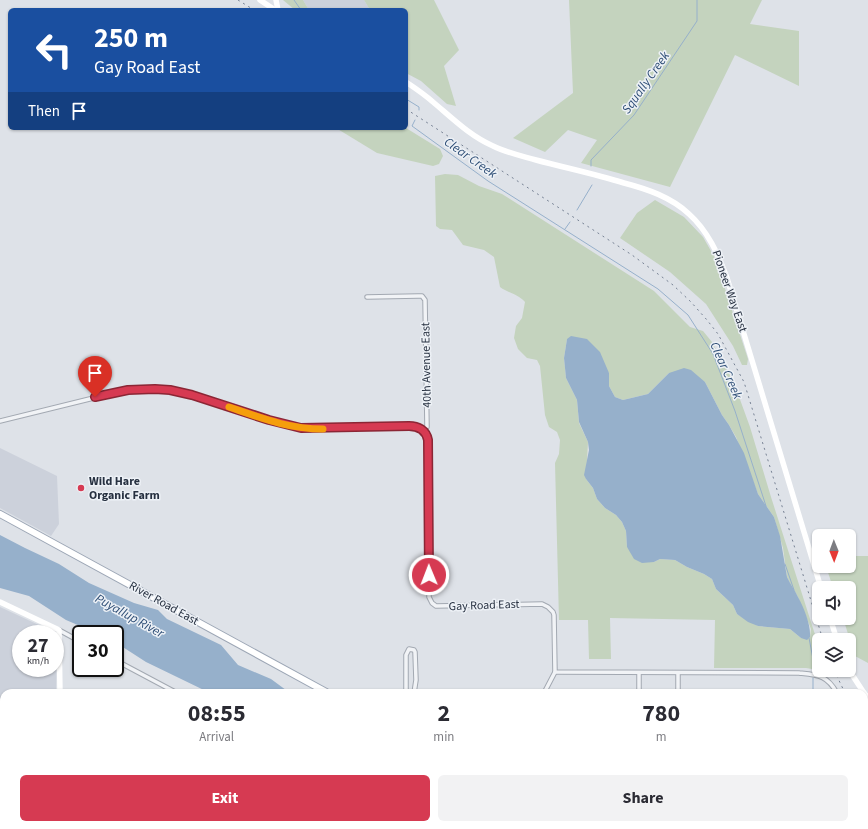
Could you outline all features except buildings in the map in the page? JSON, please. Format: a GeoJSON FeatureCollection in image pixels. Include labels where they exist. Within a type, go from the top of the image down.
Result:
{"type":"FeatureCollection","features":[{"type":"Feature","properties":{"kind":"main road"},"geometry":{"type":"LineString","coordinates":[[260,0],[273,8]]}},
{"type":"Feature","properties":{"kind":"main road","name":"Pioneer Way East"},"geometry":{"type":"LineString","coordinates":[[408,83],[432,101],[474,136],[494,147],[513,154],[610,178],[648,190],[661,195],[676,204],[697,222],[714,246],[727,278],[819,581]]}},
{"type":"Feature","properties":{"kind":"main road","name":"River Road East"},"geometry":{"type":"LineString","coordinates":[[0,514],[321,689]]}},
{"type":"Feature","properties":{"kind":"main road"},"geometry":{"type":"LineString","coordinates":[[0,602],[49,625]]}},
{"type":"Feature","properties":{"kind":"main road"},"geometry":{"type":"LineString","coordinates":[[60,677],[60,689]]}},
{"type":"Feature","properties":{"kind":"main road"},"geometry":{"type":"LineString","coordinates":[[854,677],[861,689]]}},
{"type":"Feature","properties":{"kind":"street","name":"40th Avenue East"},"geometry":{"type":"LineString","coordinates":[[367,297],[418,296],[424,298],[425,300],[427,427],[423,430]]}},
{"type":"Feature","properties":{"kind":"street"},"geometry":{"type":"LineString","coordinates":[[0,421],[118,392],[155,389],[170,390],[192,395],[269,420],[301,428],[409,426],[417,427],[423,430]]}},
{"type":"Feature","properties":{"kind":"street","name":"Gay Road East"},"geometry":{"type":"LineString","coordinates":[[423,430],[427,434],[428,440],[430,600],[434,605],[440,607],[526,604],[542,604],[548,606],[554,614],[555,672]]}},
{"type":"Feature","properties":{"kind":"street"},"geometry":{"type":"LineString","coordinates":[[406,689],[406,655],[409,649],[414,650],[415,652],[416,680],[415,689]]}},
{"type":"Feature","properties":{"kind":"street"},"geometry":{"type":"LineString","coordinates":[[124,665],[169,689]]}},
{"type":"Feature","properties":{"kind":"street"},"geometry":{"type":"LineString","coordinates":[[546,689],[555,672],[785,672],[808,674],[828,679],[834,689]]}},
{"type":"Feature","properties":{"kind":"street"},"geometry":{"type":"LineString","coordinates":[[678,672],[678,689]]}},
{"type":"Feature","properties":{"kind":"street"},"geometry":{"type":"LineString","coordinates":[[639,673],[639,689]]}},
{"type":"Feature","properties":{"kind":"shaded area"},"geometry":{"type":"Polygon","coordinates":[[[303,0],[364,0],[369,8],[308,8],[303,0]]]}},
{"type":"Feature","properties":{"kind":"shaded area"},"geometry":{"type":"Polygon","coordinates":[[[0,448],[57,476],[59,524],[51,536],[0,508],[0,448]]]}},
{"type":"Feature","properties":{"kind":"shaded area"},"geometry":{"type":"Polygon","coordinates":[[[0,607],[39,625],[12,625],[12,677],[56,677],[56,689],[0,689],[0,607]]]}},
{"type":"Feature","properties":{"kind":"green space"},"geometry":{"type":"Polygon","coordinates":[[[283,0],[303,0],[308,8],[293,8],[283,0]]]}},
{"type":"Feature","properties":{"kind":"green space"},"geometry":{"type":"Polygon","coordinates":[[[364,0],[434,0],[459,50],[444,66],[456,106],[447,104],[421,81],[408,74],[408,8],[369,8],[364,0]]]}},
{"type":"Feature","properties":{"kind":"green space"},"geometry":{"type":"Polygon","coordinates":[[[569,0],[762,0],[750,24],[799,31],[799,86],[735,55],[670,187],[581,163],[597,140],[568,130],[545,152],[513,138],[573,93],[569,0]]]}},
{"type":"Feature","properties":{"kind":"green space"},"geometry":{"type":"Polygon","coordinates":[[[408,129],[440,149],[443,156],[439,164],[433,166],[377,153],[339,130],[408,129]]]}},
{"type":"Feature","properties":{"kind":"green space"},"geometry":{"type":"Polygon","coordinates":[[[445,174],[458,175],[479,186],[502,194],[654,291],[690,327],[703,331],[712,342],[734,383],[750,427],[815,633],[812,633],[812,669],[714,668],[715,620],[610,618],[611,659],[589,659],[588,620],[559,620],[555,463],[559,454],[560,440],[557,432],[549,427],[545,415],[540,366],[537,360],[527,358],[518,349],[514,338],[516,326],[522,318],[525,302],[519,297],[500,287],[494,257],[484,250],[463,245],[452,230],[440,229],[436,226],[435,176],[445,174]],[[567,339],[564,358],[566,378],[577,400],[579,423],[588,442],[586,479],[593,488],[597,499],[605,508],[616,515],[622,522],[626,531],[627,547],[654,562],[660,559],[675,560],[704,574],[712,579],[716,589],[733,605],[737,614],[758,626],[790,629],[801,638],[810,637],[811,629],[798,597],[787,577],[783,548],[774,517],[758,494],[736,437],[722,415],[705,382],[669,373],[648,394],[623,400],[615,397],[609,386],[609,373],[567,339]]]}},
{"type":"Feature","properties":{"kind":"green space"},"geometry":{"type":"Polygon","coordinates":[[[655,200],[684,217],[703,237],[715,258],[748,359],[747,365],[742,365],[733,346],[706,304],[670,272],[620,238],[637,213],[655,200]]]}},
{"type":"Feature","properties":{"kind":"green space"},"geometry":{"type":"Polygon","coordinates":[[[856,556],[868,556],[868,663],[856,657],[856,633],[848,633],[845,625],[856,625],[856,581],[831,581],[828,573],[856,573],[856,556]]]}},
{"type":"Feature","properties":{"kind":"water"},"geometry":{"type":"Polygon","coordinates":[[[571,336],[587,339],[600,352],[609,373],[609,386],[615,397],[623,400],[648,394],[669,373],[684,368],[691,370],[705,382],[744,453],[758,494],[774,517],[780,536],[787,577],[805,611],[808,622],[810,637],[807,640],[801,638],[790,629],[758,626],[748,622],[737,614],[733,605],[716,589],[712,579],[675,560],[660,559],[654,562],[642,563],[634,559],[627,547],[626,531],[622,522],[616,515],[605,508],[597,499],[593,488],[584,475],[589,450],[588,442],[579,422],[577,400],[566,378],[564,358],[567,339],[571,336]]]}},
{"type":"Feature","properties":{"kind":"water","name":"Puyallup River"},"geometry":{"type":"Polygon","coordinates":[[[0,535],[59,564],[89,583],[134,603],[158,610],[167,619],[221,645],[238,665],[271,679],[285,689],[202,689],[146,662],[124,648],[124,625],[78,625],[66,620],[29,596],[0,588],[0,535]]]}},
{"type":"Feature","properties":{"kind":"waterway","name":"Clear Creek"},"geometry":{"type":"LineString","coordinates":[[294,0],[300,8]]}},
{"type":"Feature","properties":{"kind":"waterway","name":"Squally Creek"},"geometry":{"type":"LineString","coordinates":[[591,166],[591,160],[634,115],[697,21],[697,0]]}},
{"type":"Feature","properties":{"kind":"waterway","name":"Clear Creek"},"geometry":{"type":"LineString","coordinates":[[408,100],[419,107],[419,110]]}},
{"type":"Feature","properties":{"kind":"waterway","name":"Clear Creek"},"geometry":{"type":"LineString","coordinates":[[415,120],[412,126],[488,181],[658,289],[688,315],[713,354],[735,411],[766,506]]}},
{"type":"Feature","properties":{"kind":"waterway","name":"Squally Creek"},"geometry":{"type":"LineString","coordinates":[[577,210],[592,185]]}},
{"type":"Feature","properties":{"kind":"waterway","name":"Squally Creek"},"geometry":{"type":"LineString","coordinates":[[565,229],[570,222]]}},
{"type":"Feature","properties":{"kind":"waterway","name":"Clear Creek"},"geometry":{"type":"LineString","coordinates":[[785,564],[794,590]]}},
{"type":"Feature","properties":{"kind":"waterway","name":"Clear Creek"},"geometry":{"type":"LineString","coordinates":[[809,638],[812,654]]}},
{"type":"Feature","properties":{"kind":"waterway","name":"Clear Creek"},"geometry":{"type":"LineString","coordinates":[[813,678],[813,689]]}},
{"type":"Feature","properties":{"kind":"railway"},"geometry":{"type":"LineString","coordinates":[[238,0],[251,8]]}},
{"type":"Feature","properties":{"kind":"railway"},"geometry":{"type":"LineString","coordinates":[[408,110],[632,255],[673,285],[707,320],[718,334],[744,382],[821,633]]}},
{"type":"Feature","properties":{"kind":"railway"},"geometry":{"type":"LineString","coordinates":[[837,677],[843,689]]}},
{"type":"Feature","properties":{"kind":"slow traffic"},"geometry":{"type":"LineString","coordinates":[[229,407],[287,425],[301,428],[323,429]]}},
{"type":"Feature","properties":{"kind":"place","name":"Wild Hare Organic Farm"},"geometry":{"type":"Point","coordinates":[81,488]}},
{"type":"Feature","properties":{"kind":"route"},"geometry":{"type":"LineString","coordinates":[[95,397],[128,390],[170,390],[192,395],[269,420],[301,428],[321,429],[413,426],[423,430],[427,434],[428,440],[429,575]]}}]}
